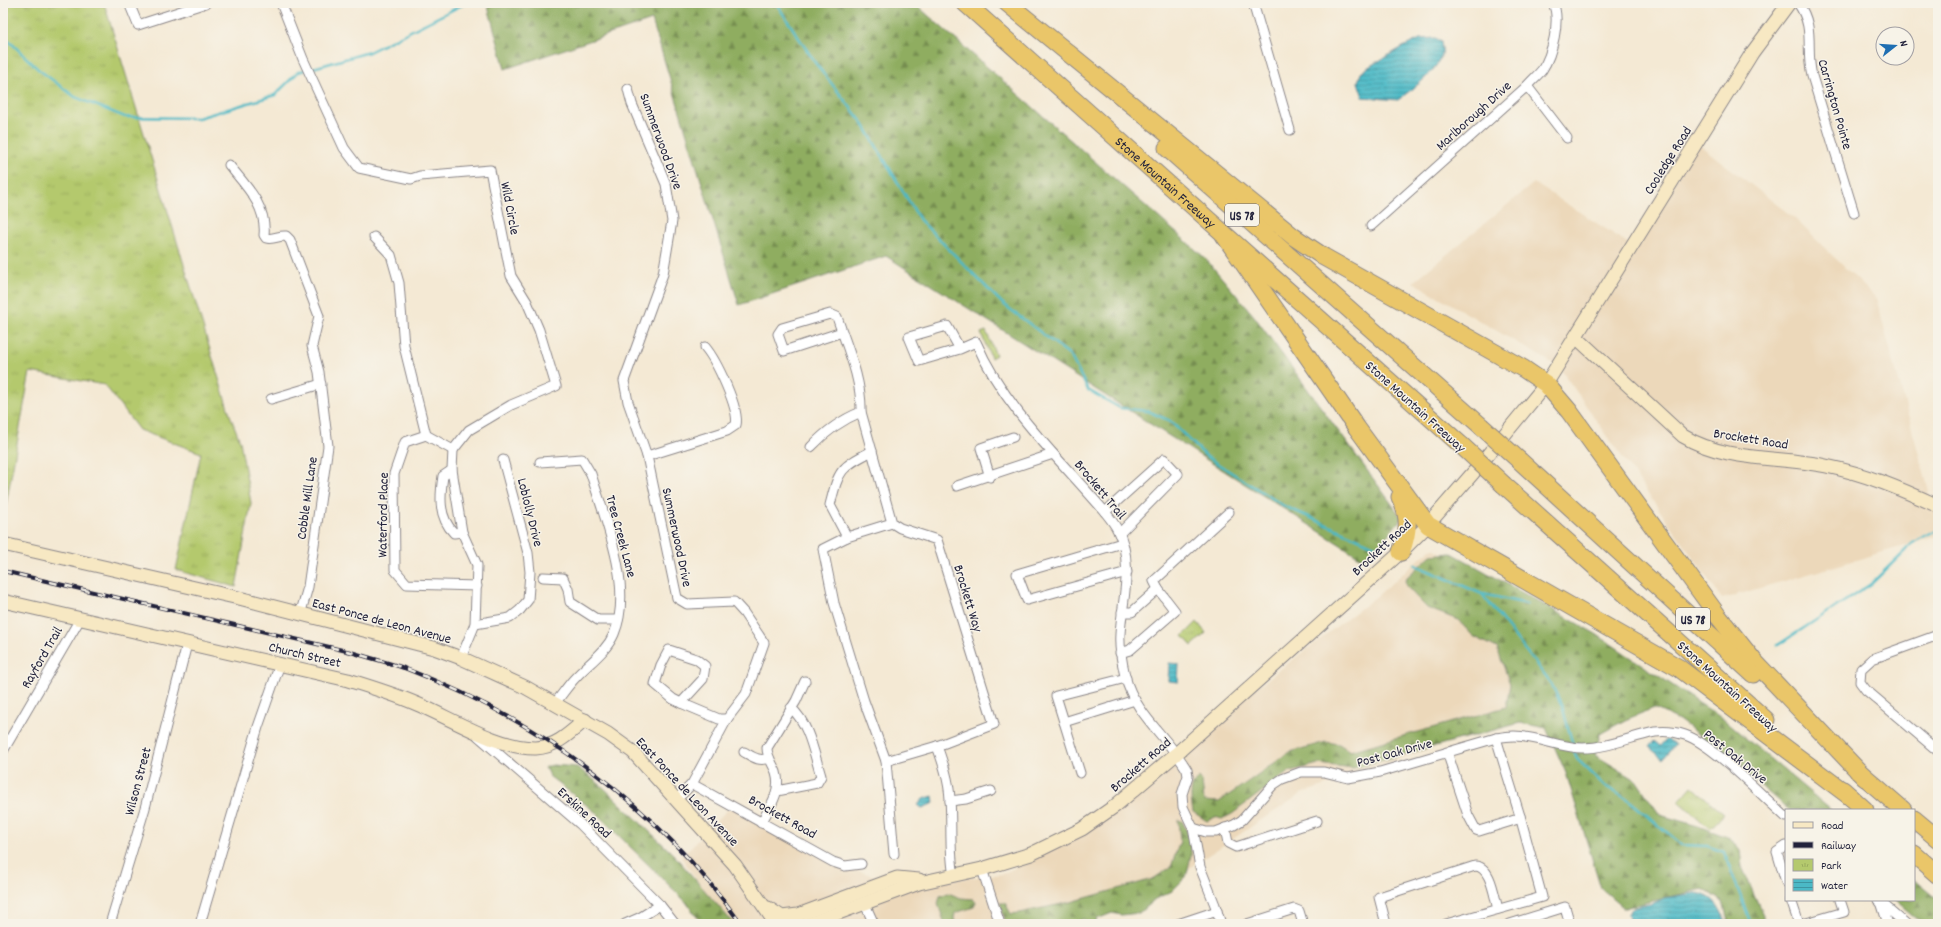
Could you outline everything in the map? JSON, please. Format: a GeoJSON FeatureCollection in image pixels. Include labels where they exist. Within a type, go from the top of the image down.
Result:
{"type":"FeatureCollection","features":[{"type":"Feature","properties":{"kind":"highway","name":"Stone Mountain Freeway"},"geometry":{"type":"LineString","coordinates":[[965,3],[1460,445],[1864,809]]}},
{"type":"Feature","properties":{"kind":"highway","name":"Stone Mountain Freeway"},"geometry":{"type":"LineString","coordinates":[[1005,3],[1520,461],[1866,778],[1903,809]]}},
{"type":"Feature","properties":{"kind":"highway"},"geometry":{"type":"LineString","coordinates":[[1005,3],[1294,237],[1324,257],[1524,369],[1546,384],[1569,412],[1718,616],[1753,660],[1866,778]]}},
{"type":"Feature","properties":{"kind":"highway"},"geometry":{"type":"LineString","coordinates":[[1224,235],[1383,465],[1428,525],[1679,668],[1852,798]]}},
{"type":"Feature","properties":{"kind":"highway"},"geometry":{"type":"LineString","coordinates":[[1383,465],[1407,515],[1407,536],[1400,552]]}},
{"type":"Feature","properties":{"kind":"highway"},"geometry":{"type":"LineString","coordinates":[[1915,820],[1938,839]]}},
{"type":"Feature","properties":{"kind":"highway"},"geometry":{"type":"LineString","coordinates":[[1915,855],[1938,876]]}},
{"type":"Feature","properties":{"kind":"street"},"geometry":{"type":"LineString","coordinates":[[129,3],[138,24],[206,3]]}},
{"type":"Feature","properties":{"kind":"street","name":"Wild Circle"},"geometry":{"type":"LineString","coordinates":[[281,3],[303,59],[344,148],[359,168],[411,179],[420,176],[490,170],[511,276],[527,302],[539,330],[556,386],[511,405],[469,430],[453,450]]}},
{"type":"Feature","properties":{"kind":"street"},"geometry":{"type":"LineString","coordinates":[[1253,3],[1290,130]]}},
{"type":"Feature","properties":{"kind":"street","name":"Carrington Pointe"},"geometry":{"type":"LineString","coordinates":[[1790,3],[1808,22],[1808,54],[1812,76],[1854,213]]}},
{"type":"Feature","properties":{"kind":"street","name":"Cooledge Road"},"geometry":{"type":"LineString","coordinates":[[1576,337],[1752,53],[1790,3]]}},
{"type":"Feature","properties":{"kind":"street","name":"Marlborough Drive"},"geometry":{"type":"LineString","coordinates":[[1371,226],[1526,86],[1542,69],[1552,46],[1556,28],[1557,4]]}},
{"type":"Feature","properties":{"kind":"street"},"geometry":{"type":"LineString","coordinates":[[1526,86],[1567,138]]}},
{"type":"Feature","properties":{"kind":"street","name":"Summerwood Drive"},"geometry":{"type":"LineString","coordinates":[[628,89],[632,104],[666,184],[672,221],[663,274],[624,381],[628,402],[647,456],[677,598],[687,604],[734,602],[744,613],[764,643],[746,694],[727,719],[692,784],[677,799]]}},
{"type":"Feature","properties":{"kind":"street","name":"Cobble Mill Lane"},"geometry":{"type":"LineString","coordinates":[[229,165],[258,200],[265,228],[264,235],[266,238],[273,239],[282,235],[286,236],[290,240],[319,316],[312,346],[321,384],[328,446],[308,587],[300,615]]}},
{"type":"Feature","properties":{"kind":"street"},"geometry":{"type":"LineString","coordinates":[[374,237],[391,255],[399,283],[404,346],[426,435],[453,450],[452,470],[462,532],[477,565],[475,624],[461,658]]}},
{"type":"Feature","properties":{"kind":"street"},"geometry":{"type":"LineString","coordinates":[[842,332],[784,351],[778,334],[782,328],[830,314],[837,317],[842,332],[862,396],[861,412],[892,524],[847,538],[823,549],[834,603],[864,701],[886,761],[894,854]]}},
{"type":"Feature","properties":{"kind":"street","name":"Brockett Trail"},"geometry":{"type":"LineString","coordinates":[[960,349],[947,326],[909,337],[919,361],[960,349],[976,342],[989,370],[1009,401],[1053,454],[1105,512],[1119,534],[1126,557],[1127,572],[1122,612],[1120,654],[1126,678],[1142,713],[1176,754]]}},
{"type":"Feature","properties":{"kind":"street","name":"Brockett Road"},"geometry":{"type":"LineString","coordinates":[[808,924],[864,902],[926,881],[982,870],[1040,851],[1082,829],[1115,806],[1176,754],[1428,525],[1506,434],[1546,384],[1576,337],[1683,436],[1696,444],[1722,452],[1825,466],[1862,474],[1938,506]]}},
{"type":"Feature","properties":{"kind":"street"},"geometry":{"type":"LineString","coordinates":[[647,456],[727,431],[736,425],[736,411],[713,356],[705,347]]}},
{"type":"Feature","properties":{"kind":"street"},"geometry":{"type":"LineString","coordinates":[[271,399],[321,384]]}},
{"type":"Feature","properties":{"kind":"street"},"geometry":{"type":"LineString","coordinates":[[811,447],[824,433],[844,419],[861,412]]}},
{"type":"Feature","properties":{"kind":"street","name":"Waterford Place"},"geometry":{"type":"LineString","coordinates":[[426,435],[405,442],[394,474],[395,570],[407,584],[477,586]]}},
{"type":"Feature","properties":{"kind":"street"},"geometry":{"type":"LineString","coordinates":[[990,477],[981,448],[1013,437]]}},
{"type":"Feature","properties":{"kind":"street"},"geometry":{"type":"LineString","coordinates":[[847,538],[830,505],[838,476],[850,462],[872,451]]}},
{"type":"Feature","properties":{"kind":"street"},"geometry":{"type":"LineString","coordinates":[[957,486],[990,477],[1053,454]]}},
{"type":"Feature","properties":{"kind":"street","name":"Loblolly Drive"},"geometry":{"type":"LineString","coordinates":[[540,462],[582,459],[591,474]]}},
{"type":"Feature","properties":{"kind":"street"},"geometry":{"type":"LineString","coordinates":[[1105,512],[1164,459],[1178,474],[1119,534]]}},
{"type":"Feature","properties":{"kind":"street","name":"Loblolly Drive"},"geometry":{"type":"LineString","coordinates":[[475,624],[510,618],[520,610],[528,600],[530,572],[528,553],[504,460]]}},
{"type":"Feature","properties":{"kind":"street"},"geometry":{"type":"LineString","coordinates":[[452,470],[443,476],[440,498],[446,524],[454,533],[462,532]]}},
{"type":"Feature","properties":{"kind":"street","name":"Tree Creek Lane"},"geometry":{"type":"LineString","coordinates":[[555,703],[576,677],[601,653],[614,634],[618,620],[621,581],[591,474]]}},
{"type":"Feature","properties":{"kind":"street"},"geometry":{"type":"LineString","coordinates":[[1120,654],[1130,650],[1175,611],[1158,589],[1154,581],[1230,512]]}},
{"type":"Feature","properties":{"kind":"street","name":"Brockett Way"},"geometry":{"type":"LineString","coordinates":[[886,761],[937,746],[994,724],[936,540],[892,524]]}},
{"type":"Feature","properties":{"kind":"street","name":"East Ponce de Leon Avenue"},"geometry":{"type":"LineString","coordinates":[[3,544],[243,599],[300,615],[434,648],[461,658],[525,687],[585,720],[633,752],[735,865],[776,924]]}},
{"type":"Feature","properties":{"kind":"street"},"geometry":{"type":"LineString","coordinates":[[1122,544],[1018,574],[1027,600],[1127,572]]}},
{"type":"Feature","properties":{"kind":"street"},"geometry":{"type":"LineString","coordinates":[[543,576],[563,578],[568,589],[570,602],[598,620],[618,620]]}},
{"type":"Feature","properties":{"kind":"street"},"geometry":{"type":"LineString","coordinates":[[1122,612],[1132,612],[1158,589]]}},
{"type":"Feature","properties":{"kind":"street","name":"Church Street"},"geometry":{"type":"LineString","coordinates":[[3,601],[348,680],[386,691],[514,747],[537,748],[555,744],[585,720]]}},
{"type":"Feature","properties":{"kind":"street","name":"Rayford Trail"},"geometry":{"type":"LineString","coordinates":[[3,751],[80,619]]}},
{"type":"Feature","properties":{"kind":"street"},"geometry":{"type":"LineString","coordinates":[[1938,635],[1872,659],[1861,669],[1860,682],[1866,690],[1938,751]]}},
{"type":"Feature","properties":{"kind":"street","name":"Wilson Street"},"geometry":{"type":"LineString","coordinates":[[110,924],[145,808],[187,644]]}},
{"type":"Feature","properties":{"kind":"street"},"geometry":{"type":"LineString","coordinates":[[681,703],[703,679],[705,666],[696,659],[669,650],[661,665],[655,684],[673,699],[681,703],[719,719],[727,719]]}},
{"type":"Feature","properties":{"kind":"street"},"geometry":{"type":"LineString","coordinates":[[200,924],[256,735],[280,664]]}},
{"type":"Feature","properties":{"kind":"street"},"geometry":{"type":"LineString","coordinates":[[1080,773],[1056,696],[1126,678]]}},
{"type":"Feature","properties":{"kind":"street"},"geometry":{"type":"LineString","coordinates":[[761,823],[777,790],[776,772],[769,758],[767,748],[805,681]]}},
{"type":"Feature","properties":{"kind":"street"},"geometry":{"type":"LineString","coordinates":[[1064,722],[1135,700]]}},
{"type":"Feature","properties":{"kind":"street"},"geometry":{"type":"LineString","coordinates":[[777,790],[817,783],[820,776],[802,722],[791,708]]}},
{"type":"Feature","properties":{"kind":"street","name":"Erskine Road"},"geometry":{"type":"LineString","coordinates":[[469,728],[580,824],[660,905],[675,924]]}},
{"type":"Feature","properties":{"kind":"street","name":"Post Oak Drive"},"geometry":{"type":"LineString","coordinates":[[1193,828],[1206,832],[1225,828],[1242,820],[1273,785],[1282,779],[1301,772],[1324,772],[1348,778],[1380,772],[1496,738],[1515,736],[1583,748],[1602,747],[1654,732],[1666,731],[1685,735],[1702,744],[1729,765],[1785,816]]}},
{"type":"Feature","properties":{"kind":"street"},"geometry":{"type":"LineString","coordinates":[[1446,924],[1542,897],[1520,816],[1496,738]]}},
{"type":"Feature","properties":{"kind":"street"},"geometry":{"type":"LineString","coordinates":[[937,746],[948,782],[950,801],[950,850],[954,876]]}},
{"type":"Feature","properties":{"kind":"street"},"geometry":{"type":"LineString","coordinates":[[506,761],[514,747]]}},
{"type":"Feature","properties":{"kind":"street"},"geometry":{"type":"LineString","coordinates":[[744,752],[758,760],[764,761],[769,758]]}},
{"type":"Feature","properties":{"kind":"street","name":"Post Oak Drive"},"geometry":{"type":"LineString","coordinates":[[1447,752],[1468,815],[1476,830],[1479,831],[1518,819],[1520,816]]}},
{"type":"Feature","properties":{"kind":"street"},"geometry":{"type":"LineString","coordinates":[[1176,754],[1188,774],[1182,794],[1184,813],[1193,828],[1200,867],[1221,924]]}},
{"type":"Feature","properties":{"kind":"street","name":"Brockett Road"},"geometry":{"type":"LineString","coordinates":[[692,784],[833,862],[850,866],[861,864]]}},
{"type":"Feature","properties":{"kind":"street"},"geometry":{"type":"LineString","coordinates":[[950,801],[966,799],[991,791]]}},
{"type":"Feature","properties":{"kind":"street"},"geometry":{"type":"LineString","coordinates":[[1225,828],[1228,843],[1236,847],[1317,821]]}},
{"type":"Feature","properties":{"kind":"street"},"geometry":{"type":"LineString","coordinates":[[1785,847],[1777,852],[1785,879]]}},
{"type":"Feature","properties":{"kind":"street"},"geometry":{"type":"LineString","coordinates":[[1386,924],[1379,897],[1475,866],[1484,869],[1487,873],[1498,909]]}},
{"type":"Feature","properties":{"kind":"street"},"geometry":{"type":"LineString","coordinates":[[982,870],[1000,924]]}},
{"type":"Feature","properties":{"kind":"street"},"geometry":{"type":"LineString","coordinates":[[764,906],[782,917],[798,915],[897,878],[926,881]]}},
{"type":"Feature","properties":{"kind":"street"},"geometry":{"type":"LineString","coordinates":[[1792,901],[1799,924]]}},
{"type":"Feature","properties":{"kind":"street"},"geometry":{"type":"LineString","coordinates":[[1803,924],[1844,912],[1840,901]]}},
{"type":"Feature","properties":{"kind":"street"},"geometry":{"type":"LineString","coordinates":[[1880,901],[1888,924]]}},
{"type":"Feature","properties":{"kind":"street"},"geometry":{"type":"LineString","coordinates":[[1880,901],[1906,924]]}},
{"type":"Feature","properties":{"kind":"street"},"geometry":{"type":"LineString","coordinates":[[864,902],[874,924]]}},
{"type":"Feature","properties":{"kind":"street"},"geometry":{"type":"LineString","coordinates":[[625,924],[642,917],[660,905]]}},
{"type":"Feature","properties":{"kind":"street"},"geometry":{"type":"LineString","coordinates":[[1510,924],[1565,907],[1570,924]]}},
{"type":"Feature","properties":{"kind":"street"},"geometry":{"type":"LineString","coordinates":[[1247,924],[1294,909],[1299,911],[1303,924]]}},
{"type":"Feature","properties":{"kind":"street"},"geometry":{"type":"LineString","coordinates":[[1179,924],[1217,911]]}},
{"type":"Feature","properties":{"kind":"street"},"geometry":{"type":"LineString","coordinates":[[820,924],[831,915]]}},
{"type":"Feature","properties":{"kind":"shaded area"},"geometry":{"type":"Polygon","coordinates":[[[1697,143],[1793,217],[1876,298],[1938,524],[1938,536],[1722,599],[1559,367],[1413,282],[1534,183],[1637,249],[1697,143]]]}},
{"type":"Feature","properties":{"kind":"shaded area"},"geometry":{"type":"Polygon","coordinates":[[[1431,549],[1435,549],[1568,631],[1519,716],[1301,794],[1169,881],[1018,924],[727,924],[681,857],[734,803],[815,855],[901,886],[1002,874],[1082,835],[1244,697],[1377,596],[1431,549]]]}},
{"type":"Feature","properties":{"kind":"green space"},"geometry":{"type":"Polygon","coordinates":[[[10,3],[104,3],[230,415],[240,441],[251,503],[236,587],[176,570],[201,453],[139,430],[105,385],[30,372],[3,521],[3,5],[10,3]]]}},
{"type":"Feature","properties":{"kind":"green space"},"geometry":{"type":"Polygon","coordinates":[[[487,3],[914,3],[1205,258],[1254,316],[1402,518],[1366,561],[886,256],[739,305],[652,20],[505,69],[487,3]]]}},
{"type":"Feature","properties":{"kind":"green space"},"geometry":{"type":"Polygon","coordinates":[[[986,331],[996,355],[991,358],[981,333],[986,331]]]}},
{"type":"Feature","properties":{"kind":"green space"},"geometry":{"type":"Polygon","coordinates":[[[1452,553],[1596,634],[1723,719],[1830,809],[1788,809],[1707,741],[1679,720],[1654,708],[1625,720],[1600,734],[1595,755],[1636,780],[1660,815],[1698,826],[1730,838],[1740,851],[1742,867],[1767,924],[1729,924],[1723,902],[1703,889],[1624,908],[1601,888],[1566,773],[1546,728],[1520,723],[1354,768],[1318,764],[1288,772],[1232,814],[1222,819],[1215,817],[1207,821],[1193,812],[1191,794],[1193,785],[1199,777],[1202,781],[1204,801],[1219,802],[1290,752],[1326,742],[1339,744],[1350,751],[1506,707],[1510,684],[1497,648],[1473,636],[1458,620],[1427,608],[1406,586],[1405,579],[1431,555],[1452,553]]]}},
{"type":"Feature","properties":{"kind":"green space"},"geometry":{"type":"Polygon","coordinates":[[[1197,622],[1206,633],[1192,646],[1183,636],[1197,622]]]}},
{"type":"Feature","properties":{"kind":"green space"},"geometry":{"type":"Polygon","coordinates":[[[553,765],[577,767],[602,786],[673,854],[734,924],[702,924],[686,902],[594,811],[549,776],[545,767],[553,765]]]}},
{"type":"Feature","properties":{"kind":"green space"},"geometry":{"type":"Polygon","coordinates":[[[1692,786],[1724,814],[1710,829],[1679,801],[1692,786]]]}},
{"type":"Feature","properties":{"kind":"green space"},"geometry":{"type":"Polygon","coordinates":[[[1178,820],[1182,821],[1191,840],[1191,856],[1186,877],[1172,891],[1155,899],[1139,913],[1121,915],[1112,913],[1097,919],[1096,924],[1088,924],[1084,919],[1070,924],[1006,924],[1000,903],[1005,903],[1011,914],[1019,913],[1071,902],[1153,879],[1171,867],[1180,841],[1178,820]]]}},
{"type":"Feature","properties":{"kind":"green space"},"geometry":{"type":"Polygon","coordinates":[[[1915,881],[1938,900],[1938,924],[1923,924],[1896,901],[1915,901],[1915,881]]]}},
{"type":"Feature","properties":{"kind":"green space"},"geometry":{"type":"Polygon","coordinates":[[[948,893],[961,898],[973,899],[976,902],[974,907],[955,913],[954,919],[956,924],[945,924],[938,904],[940,896],[948,893]]]}},
{"type":"Feature","properties":{"kind":"water"},"geometry":{"type":"Polygon","coordinates":[[[1436,38],[1441,42],[1442,54],[1435,68],[1416,86],[1398,100],[1363,97],[1358,82],[1361,73],[1370,66],[1420,39],[1436,38]]]}},
{"type":"Feature","properties":{"kind":"water"},"geometry":{"type":"Polygon","coordinates":[[[1169,663],[1179,664],[1178,682],[1168,681],[1169,663]]]}},
{"type":"Feature","properties":{"kind":"water"},"geometry":{"type":"Polygon","coordinates":[[[1667,738],[1675,745],[1663,759],[1649,747],[1654,741],[1660,746],[1667,738]]]}},
{"type":"Feature","properties":{"kind":"water"},"geometry":{"type":"Polygon","coordinates":[[[933,796],[934,803],[922,808],[918,805],[923,799],[933,796]]]}},
{"type":"Feature","properties":{"kind":"water"},"geometry":{"type":"Polygon","coordinates":[[[1696,893],[1703,894],[1716,903],[1727,924],[1632,924],[1629,920],[1628,913],[1632,909],[1642,905],[1653,904],[1664,898],[1696,893]]]}},
{"type":"Feature","properties":{"kind":"waterway"},"geometry":{"type":"LineString","coordinates":[[310,69],[369,52],[466,3]]}},
{"type":"Feature","properties":{"kind":"waterway"},"geometry":{"type":"LineString","coordinates":[[776,3],[816,64],[862,122],[920,220],[1002,303],[1070,355],[1088,390],[1120,408],[1148,411],[1170,421],[1207,457],[1284,506],[1379,548]]}},
{"type":"Feature","properties":{"kind":"waterway"},"geometry":{"type":"LineString","coordinates":[[3,35],[38,69],[75,97],[125,117],[198,118],[275,95],[298,72],[305,70]]}},
{"type":"Feature","properties":{"kind":"waterway"},"geometry":{"type":"LineString","coordinates":[[1778,645],[1871,584],[1914,542],[1938,529]]}},
{"type":"Feature","properties":{"kind":"waterway"},"geometry":{"type":"LineString","coordinates":[[1415,565],[1482,594],[1552,685],[1562,706],[1573,745]]}},
{"type":"Feature","properties":{"kind":"waterway"},"geometry":{"type":"LineString","coordinates":[[1483,594],[1527,604]]}},
{"type":"Feature","properties":{"kind":"waterway"},"geometry":{"type":"LineString","coordinates":[[1574,750],[1577,759],[1605,786],[1630,801],[1682,845],[1707,846],[1724,852],[1751,924]]}},
{"type":"Feature","properties":{"kind":"railway"},"geometry":{"type":"LineString","coordinates":[[3,571],[351,652],[404,668],[454,689],[502,713],[548,740],[592,771],[633,805],[672,841],[708,881],[741,924]]}}]}
